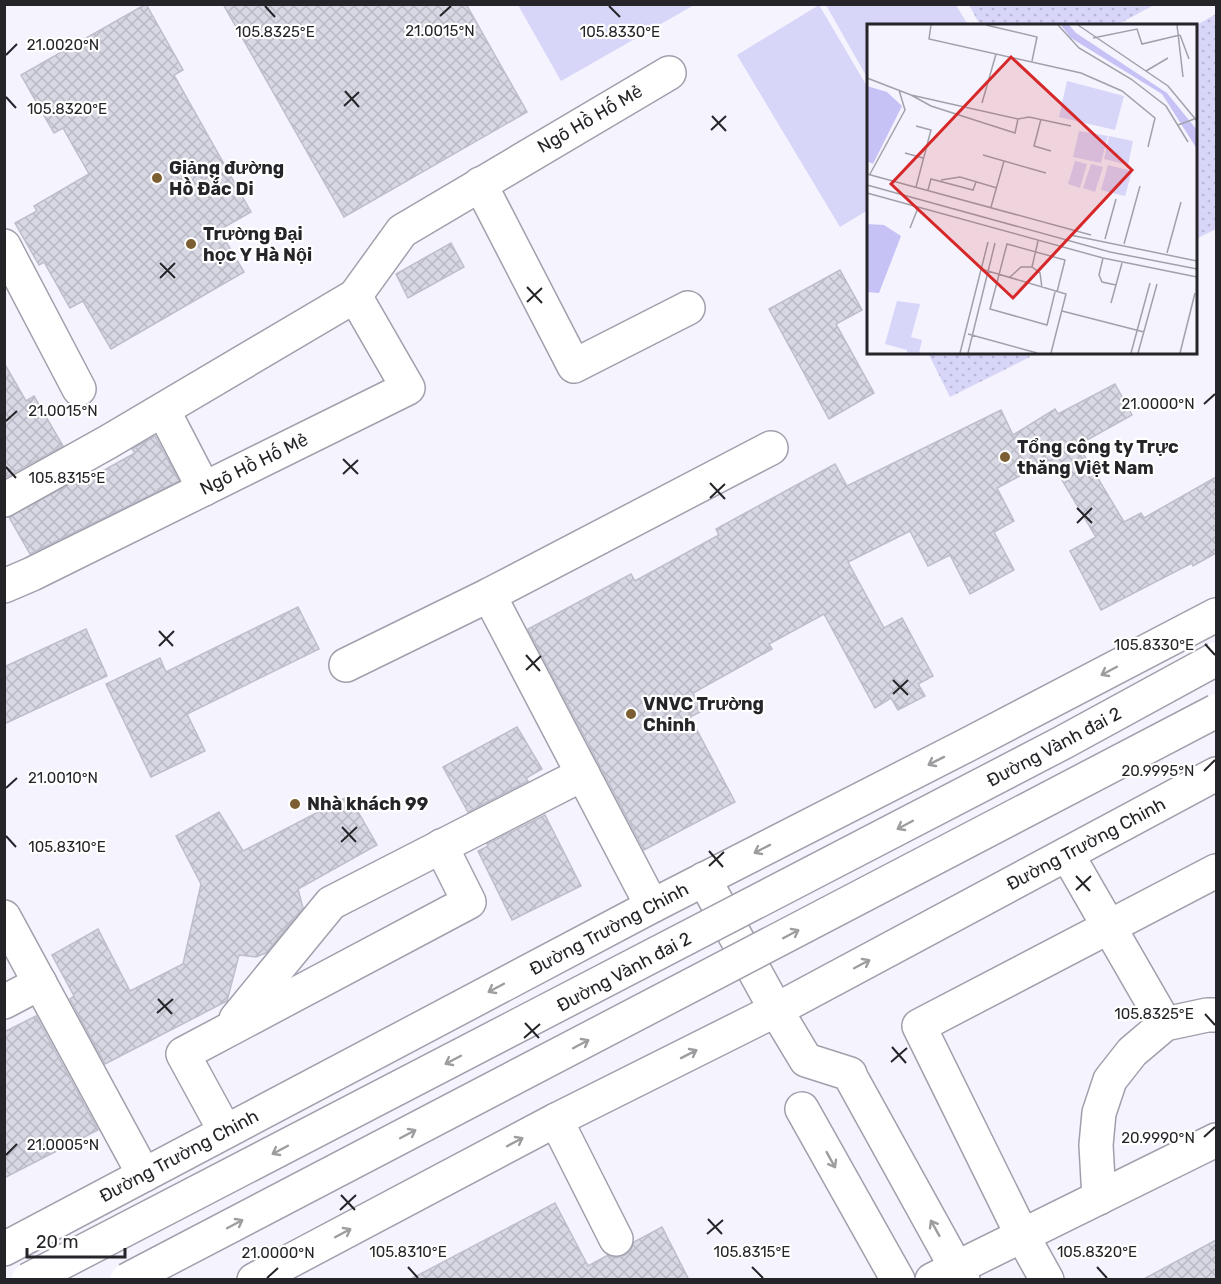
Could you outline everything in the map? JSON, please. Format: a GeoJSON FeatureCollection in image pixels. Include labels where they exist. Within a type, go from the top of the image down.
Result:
{"type":"FeatureCollection","features":[{"type":"Feature","properties":{"kind":"main road","name":"Ngõ Hồ Hố Mẻ"},"geometry":{"type":"LineString","coordinates":[[4,500],[163,410],[355,296],[402,231],[669,73]]}},
{"type":"Feature","properties":{"kind":"main road"},"geometry":{"type":"LineString","coordinates":[[480,184],[574,366],[688,308]]}},
{"type":"Feature","properties":{"kind":"main road"},"geometry":{"type":"LineString","coordinates":[[4,246],[79,389]]}},
{"type":"Feature","properties":{"kind":"main road","name":"Ngõ Hồ Hố Mẻ"},"geometry":{"type":"LineString","coordinates":[[4,586],[408,388],[355,296]]}},
{"type":"Feature","properties":{"kind":"main road"},"geometry":{"type":"LineString","coordinates":[[163,410],[204,489]]}},
{"type":"Feature","properties":{"kind":"main road"},"geometry":{"type":"LineString","coordinates":[[346,665],[489,595],[771,448]]}},
{"type":"Feature","properties":{"kind":"main road"},"geometry":{"type":"LineString","coordinates":[[489,595],[652,906]]}},
{"type":"Feature","properties":{"kind":"main road","name":"Đường Trường Chinh"},"geometry":{"type":"LineString","coordinates":[[4,1249],[652,906],[1216,615]]}},
{"type":"Feature","properties":{"kind":"main road","name":"Đường Vành đai 2"},"geometry":{"type":"LineString","coordinates":[[28,1280],[1041,754],[1216,659]]}},
{"type":"Feature","properties":{"kind":"main road"},"geometry":{"type":"LineString","coordinates":[[127,1280],[1216,711]]}},
{"type":"Feature","properties":{"kind":"main road"},"geometry":{"type":"LineString","coordinates":[[225,1032],[331,903],[583,774]]}},
{"type":"Feature","properties":{"kind":"main road","name":"Đường Trường Chinh"},"geometry":{"type":"LineString","coordinates":[[259,1278],[556,1120],[776,1010],[1216,774]]}},
{"type":"Feature","properties":{"kind":"main road"},"geometry":{"type":"LineString","coordinates":[[225,1131],[183,1054],[469,902],[441,846]]}},
{"type":"Feature","properties":{"kind":"main road"},"geometry":{"type":"LineString","coordinates":[[1067,854],[1165,1024]]}},
{"type":"Feature","properties":{"kind":"main road"},"geometry":{"type":"LineString","coordinates":[[1047,1280],[1022,1235],[919,1026],[1216,871]]}},
{"type":"Feature","properties":{"kind":"main road"},"geometry":{"type":"LineString","coordinates":[[704,879],[806,1060],[801,1105],[898,1280]]}},
{"type":"Feature","properties":{"kind":"main road"},"geometry":{"type":"LineString","coordinates":[[4,917],[144,1175]]}},
{"type":"Feature","properties":{"kind":"main road"},"geometry":{"type":"LineString","coordinates":[[4,1002],[40,983]]}},
{"type":"Feature","properties":{"kind":"main road"},"geometry":{"type":"LineString","coordinates":[[1099,1198],[1096,1145],[1099,1113],[1110,1080],[1132,1052],[1165,1024],[1216,1015]]}},
{"type":"Feature","properties":{"kind":"main road"},"geometry":{"type":"LineString","coordinates":[[806,1060],[851,1077],[950,1276],[1022,1235],[1216,1140]]}},
{"type":"Feature","properties":{"kind":"main road"},"geometry":{"type":"LineString","coordinates":[[556,1120],[616,1239]]}},
{"type":"Feature","properties":{"kind":"shaded area"},"geometry":{"type":"Polygon","coordinates":[[[518,5],[694,5],[561,81],[518,5]]]}},
{"type":"Feature","properties":{"kind":"shaded area"},"geometry":{"type":"Polygon","coordinates":[[[819,5],[867,86],[867,211],[840,227],[737,55],[819,5]]]}},
{"type":"Feature","properties":{"kind":"shaded area"},"geometry":{"type":"Polygon","coordinates":[[[826,5],[956,5],[967,24],[867,24],[867,77],[826,5]]]}},
{"type":"Feature","properties":{"kind":"shaded area"},"geometry":{"type":"Polygon","coordinates":[[[969,5],[1154,5],[1119,24],[979,24],[969,5]]]}},
{"type":"Feature","properties":{"kind":"shaded area"},"geometry":{"type":"Polygon","coordinates":[[[1216,14],[1216,229],[1197,238],[1197,25],[1216,14]]]}},
{"type":"Feature","properties":{"kind":"shaded area"},"geometry":{"type":"Polygon","coordinates":[[[928,354],[1028,354],[1030,357],[950,397],[928,354]]]}},
{"type":"Feature","properties":{"kind":"building","name":"Giảng đường Hồ Đắc Di"},"geometry":{"type":"Polygon","coordinates":[[[146,4],[183,70],[174,75],[251,212],[219,230],[244,272],[111,349],[83,301],[70,308],[44,262],[39,265],[15,223],[37,211],[34,206],[89,174],[63,128],[54,133],[21,75],[146,4]]]}},
{"type":"Feature","properties":{"kind":"building"},"geometry":{"type":"Polygon","coordinates":[[[223,4],[466,4],[527,112],[344,217],[223,4]]]}},
{"type":"Feature","properties":{"kind":"building"},"geometry":{"type":"Polygon","coordinates":[[[451,243],[464,267],[408,298],[396,274],[451,243]]]}},
{"type":"Feature","properties":{"kind":"building"},"geometry":{"type":"Polygon","coordinates":[[[840,270],[862,310],[836,324],[874,393],[829,419],[769,309],[840,270]]]}},
{"type":"Feature","properties":{"kind":"building"},"geometry":{"type":"Polygon","coordinates":[[[4,363],[26,401],[34,396],[63,446],[4,478],[4,363]]]}},
{"type":"Feature","properties":{"kind":"building"},"geometry":{"type":"Polygon","coordinates":[[[1115,384],[1132,415],[1078,445],[1124,522],[1141,513],[1144,518],[1216,477],[1216,553],[1101,610],[1070,551],[1096,537],[1050,460],[997,488],[1014,521],[994,532],[1014,570],[970,594],[950,555],[928,566],[910,531],[848,562],[884,628],[902,618],[933,676],[918,684],[925,696],[898,710],[891,698],[875,708],[824,614],[769,644],[772,649],[693,693],[702,711],[690,717],[735,802],[644,850],[528,629],[631,574],[635,581],[719,535],[716,529],[835,464],[847,486],[1001,410],[1013,435],[1055,409],[1058,414],[1115,384]]]}},
{"type":"Feature","properties":{"kind":"building"},"geometry":{"type":"Polygon","coordinates":[[[155,436],[179,481],[30,554],[9,517],[81,478],[83,482],[135,453],[132,449],[155,436]]]}},
{"type":"Feature","properties":{"kind":"building"},"geometry":{"type":"Polygon","coordinates":[[[298,607],[319,649],[187,714],[205,751],[151,777],[106,684],[160,658],[166,672],[298,607]]]}},
{"type":"Feature","properties":{"kind":"building"},"geometry":{"type":"Polygon","coordinates":[[[86,629],[107,676],[4,724],[4,667],[86,629]]]}},
{"type":"Feature","properties":{"kind":"building"},"geometry":{"type":"Polygon","coordinates":[[[517,727],[542,769],[526,778],[528,781],[468,812],[443,767],[517,727]]]}},
{"type":"Feature","properties":{"kind":"building"},"geometry":{"type":"Polygon","coordinates":[[[349,796],[377,845],[298,889],[303,908],[266,953],[256,957],[239,955],[227,1001],[105,1064],[70,999],[74,996],[52,955],[98,929],[130,991],[183,964],[201,884],[176,836],[219,812],[243,851],[349,796]]]}},
{"type":"Feature","properties":{"kind":"building"},"geometry":{"type":"Polygon","coordinates":[[[545,815],[581,886],[512,920],[478,851],[488,846],[487,844],[545,815]]]}},
{"type":"Feature","properties":{"kind":"building"},"geometry":{"type":"Polygon","coordinates":[[[36,1016],[98,1130],[4,1178],[4,1032],[36,1016]]]}},
{"type":"Feature","properties":{"kind":"building"},"geometry":{"type":"Polygon","coordinates":[[[555,1203],[588,1266],[608,1255],[616,1258],[625,1255],[631,1250],[634,1242],[662,1227],[689,1280],[409,1280],[555,1203]]]}},
{"type":"Feature","properties":{"kind":"building"},"geometry":{"type":"Polygon","coordinates":[[[1216,1240],[1216,1280],[1142,1280],[1216,1240]]]}},
{"type":"Feature","properties":{"kind":"place","name":"Giảng đường Hồ Đắc Di"},"geometry":{"type":"Point","coordinates":[157,178]}},
{"type":"Feature","properties":{"kind":"place","name":"Trường Đại học Y Hà Nội"},"geometry":{"type":"Point","coordinates":[191,244]}},
{"type":"Feature","properties":{"kind":"place","name":"Tổng công ty Trực thăng Việt Nam"},"geometry":{"type":"Point","coordinates":[1005,457]}},
{"type":"Feature","properties":{"kind":"place","name":"VNVC Trường Chinh"},"geometry":{"type":"Point","coordinates":[631,714]}},
{"type":"Feature","properties":{"kind":"place","name":"Nhà khách 99"},"geometry":{"type":"Point","coordinates":[295,804]}}]}
